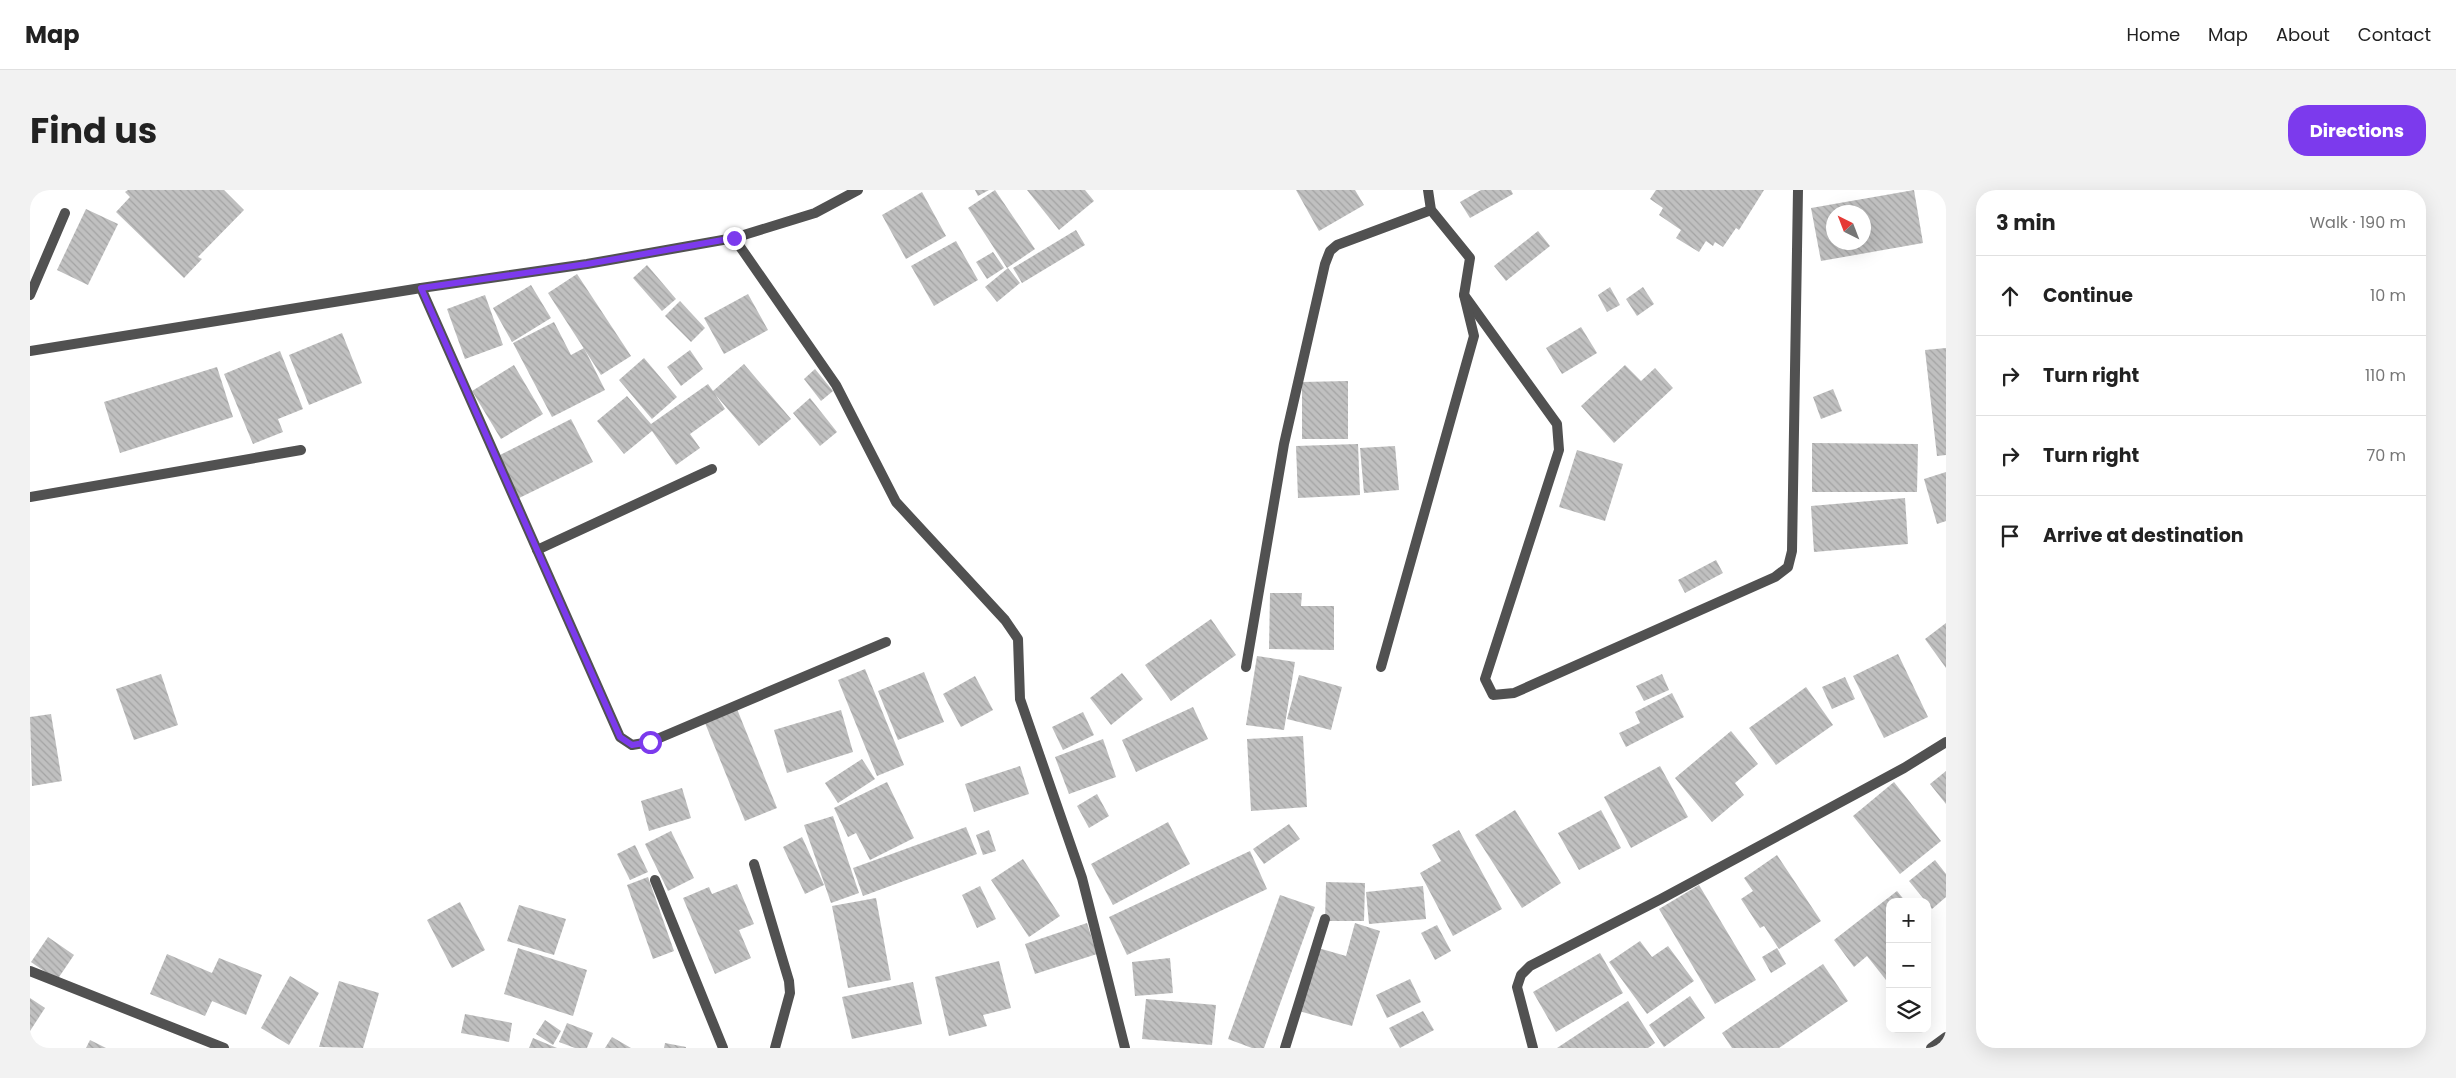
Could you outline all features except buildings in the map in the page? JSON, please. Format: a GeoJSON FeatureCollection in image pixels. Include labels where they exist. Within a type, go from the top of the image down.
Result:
{"type":"FeatureCollection","features":[{"type":"Feature","properties":{"kind":"street"},"geometry":{"type":"LineString","coordinates":[[30,351],[421,288],[587,264],[734,238],[815,213],[858,190]]}},
{"type":"Feature","properties":{"kind":"street"},"geometry":{"type":"LineString","coordinates":[[1381,667],[1474,336],[1464,295],[1470,258],[1431,210],[1428,190]]}},
{"type":"Feature","properties":{"kind":"street"},"geometry":{"type":"LineString","coordinates":[[1464,295],[1557,424],[1559,450],[1484,679],[1494,695],[1514,693],[1775,577],[1788,567],[1792,551],[1798,190]]}},
{"type":"Feature","properties":{"kind":"street"},"geometry":{"type":"LineString","coordinates":[[1246,667],[1284,444],[1325,264],[1330,250],[1337,245],[1431,210]]}},
{"type":"Feature","properties":{"kind":"street"},"geometry":{"type":"LineString","coordinates":[[30,295],[65,213]]}},
{"type":"Feature","properties":{"kind":"street"},"geometry":{"type":"LineString","coordinates":[[734,238],[836,385],[896,502],[1006,620],[1018,639],[1020,699],[1082,878],[1125,1048]]}},
{"type":"Feature","properties":{"kind":"street"},"geometry":{"type":"LineString","coordinates":[[421,288],[620,737],[632,745],[650,742],[886,642]]}},
{"type":"Feature","properties":{"kind":"street"},"geometry":{"type":"LineString","coordinates":[[30,497],[301,450]]}},
{"type":"Feature","properties":{"kind":"street"},"geometry":{"type":"LineString","coordinates":[[537,550],[712,468]]}},
{"type":"Feature","properties":{"kind":"street"},"geometry":{"type":"LineString","coordinates":[[1533,1048],[1517,987],[1521,975],[1530,966],[1661,899],[1904,768],[1946,742]]}},
{"type":"Feature","properties":{"kind":"street"},"geometry":{"type":"LineString","coordinates":[[754,864],[789,981],[790,993],[775,1048]]}},
{"type":"Feature","properties":{"kind":"street"},"geometry":{"type":"LineString","coordinates":[[655,880],[723,1048]]}},
{"type":"Feature","properties":{"kind":"street"},"geometry":{"type":"LineString","coordinates":[[1285,1048],[1326,919]]}},
{"type":"Feature","properties":{"kind":"street"},"geometry":{"type":"LineString","coordinates":[[30,971],[224,1048]]}},
{"type":"Feature","properties":{"kind":"street"},"geometry":{"type":"LineString","coordinates":[[1931,1048],[1946,1037]]}},
{"type":"Feature","properties":{"kind":"route"},"geometry":{"type":"LineString","coordinates":[[650,742],[632,745],[620,737],[421,288],[587,264],[734,238]]}}]}
